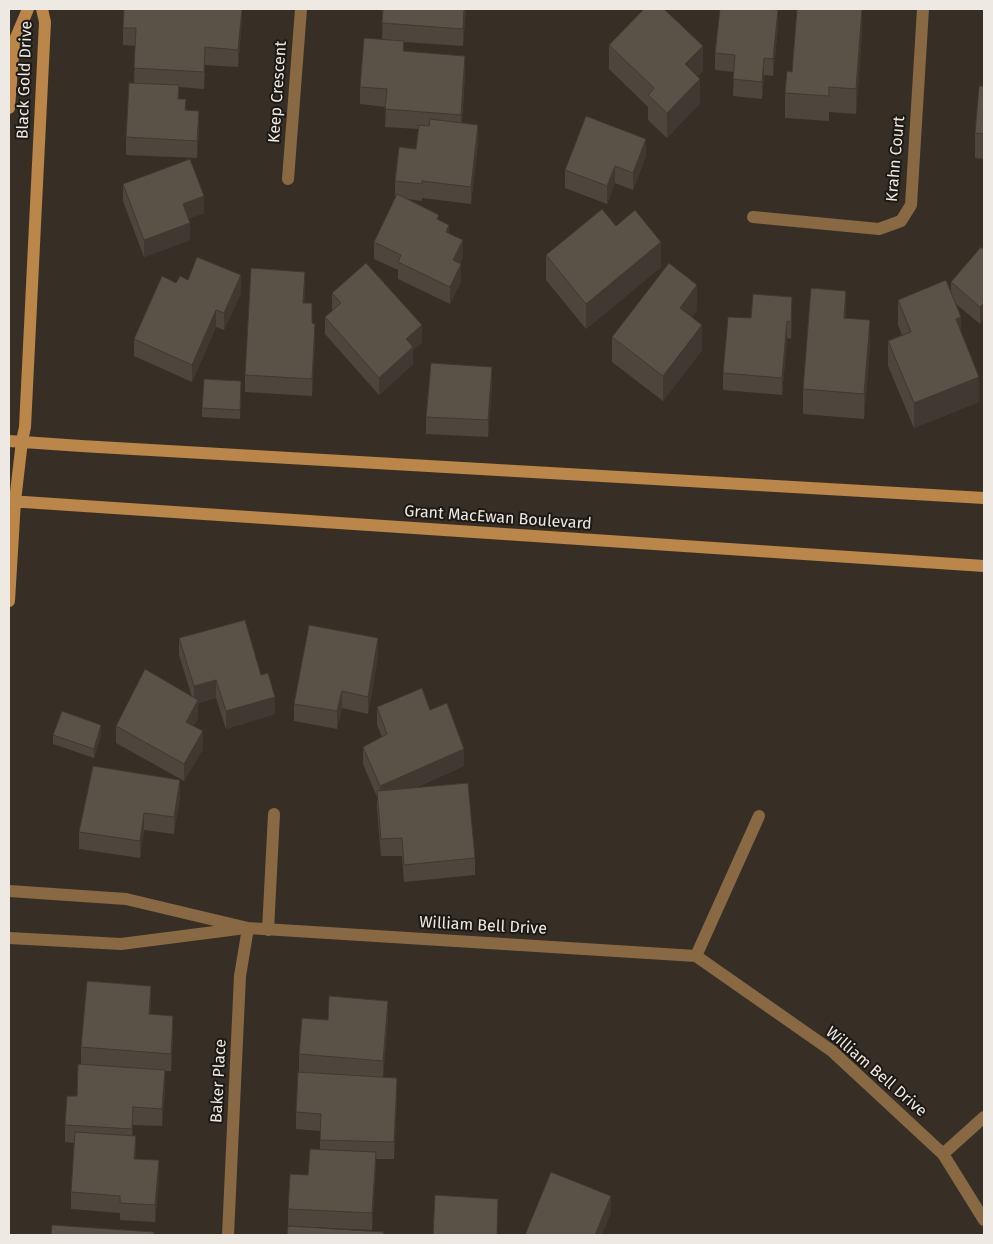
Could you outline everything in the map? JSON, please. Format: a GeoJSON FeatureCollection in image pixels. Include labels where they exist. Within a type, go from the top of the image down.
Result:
{"type":"FeatureCollection","features":[{"type":"Feature","properties":{"kind":"main road","name":"Black Gold Drive"},"geometry":{"type":"LineString","coordinates":[[9,108],[14,42],[28,9]]}},
{"type":"Feature","properties":{"kind":"main road","name":"Black Gold Drive"},"geometry":{"type":"LineString","coordinates":[[9,601],[12,501],[25,427],[45,22],[42,9]]}},
{"type":"Feature","properties":{"kind":"main road"},"geometry":{"type":"LineString","coordinates":[[9,440],[121,449],[984,498]]}},
{"type":"Feature","properties":{"kind":"main road","name":"Grant MacEwan Boulevard"},"geometry":{"type":"LineString","coordinates":[[12,501],[984,566]]}},
{"type":"Feature","properties":{"kind":"street","name":"Keep Crescent"},"geometry":{"type":"LineString","coordinates":[[288,179],[300,9]]}},
{"type":"Feature","properties":{"kind":"street","name":"Krahn Court"},"geometry":{"type":"LineString","coordinates":[[754,217],[879,229],[901,221],[911,205],[923,9]]}},
{"type":"Feature","properties":{"kind":"street"},"geometry":{"type":"LineString","coordinates":[[268,930],[274,814]]}},
{"type":"Feature","properties":{"kind":"street"},"geometry":{"type":"LineString","coordinates":[[696,956],[759,816]]}},
{"type":"Feature","properties":{"kind":"street","name":"William Bell Drive"},"geometry":{"type":"LineString","coordinates":[[9,892],[126,899],[248,928],[268,930],[696,956],[832,1051],[942,1154],[984,1220]]}},
{"type":"Feature","properties":{"kind":"street","name":"William Bell Drive"},"geometry":{"type":"LineString","coordinates":[[9,938],[121,944],[248,928]]}},
{"type":"Feature","properties":{"kind":"street","name":"Baker Place"},"geometry":{"type":"LineString","coordinates":[[228,1235],[240,976],[248,928]]}},
{"type":"Feature","properties":{"kind":"street"},"geometry":{"type":"LineString","coordinates":[[942,1154],[984,1117]]}},
{"type":"Feature","properties":{"kind":"building"},"geometry":{"type":"Polygon","coordinates":[[[124,9],[242,9],[238,50],[205,47],[204,72],[134,68],[136,28],[123,28],[124,9]]]}},
{"type":"Feature","properties":{"kind":"building"},"geometry":{"type":"Polygon","coordinates":[[[383,9],[464,9],[463,29],[382,23],[383,9]]]}},
{"type":"Feature","properties":{"kind":"building"},"geometry":{"type":"Polygon","coordinates":[[[644,9],[664,9],[703,46],[685,64],[700,79],[667,113],[648,95],[654,88],[609,45],[644,9]]]}},
{"type":"Feature","properties":{"kind":"building"},"geometry":{"type":"Polygon","coordinates":[[[720,9],[778,10],[773,59],[764,58],[762,82],[733,79],[735,55],[715,53],[720,9]]]}},
{"type":"Feature","properties":{"kind":"building"},"geometry":{"type":"Polygon","coordinates":[[[797,9],[862,9],[856,89],[829,87],[829,96],[785,93],[787,71],[792,72],[797,9]]]}},
{"type":"Feature","properties":{"kind":"building"},"geometry":{"type":"Polygon","coordinates":[[[364,38],[404,41],[403,51],[465,56],[461,115],[385,109],[387,89],[360,87],[364,38]]]}},
{"type":"Feature","properties":{"kind":"building"},"geometry":{"type":"Polygon","coordinates":[[[129,83],[179,85],[178,99],[186,99],[185,110],[199,111],[197,141],[126,137],[129,83]]]}},
{"type":"Feature","properties":{"kind":"building"},"geometry":{"type":"Polygon","coordinates":[[[979,86],[984,86],[984,134],[975,133],[979,86]]]}},
{"type":"Feature","properties":{"kind":"building"},"geometry":{"type":"Polygon","coordinates":[[[586,116],[646,139],[633,173],[615,166],[607,186],[565,170],[586,116]]]}},
{"type":"Feature","properties":{"kind":"building"},"geometry":{"type":"Polygon","coordinates":[[[430,119],[478,125],[471,187],[422,181],[422,184],[395,181],[399,147],[416,149],[419,125],[429,126],[430,119]]]}},
{"type":"Feature","properties":{"kind":"building"},"geometry":{"type":"Polygon","coordinates":[[[190,159],[204,196],[183,204],[190,223],[144,240],[123,184],[190,159]]]}},
{"type":"Feature","properties":{"kind":"building"},"geometry":{"type":"Polygon","coordinates":[[[397,194],[439,215],[437,219],[449,225],[446,232],[463,240],[453,260],[461,264],[450,287],[398,262],[401,255],[374,242],[397,194]]]}},
{"type":"Feature","properties":{"kind":"building"},"geometry":{"type":"Polygon","coordinates":[[[602,209],[616,226],[635,210],[661,242],[586,304],[546,255],[602,209]]]}},
{"type":"Feature","properties":{"kind":"building"},"geometry":{"type":"Polygon","coordinates":[[[981,247],[984,250],[984,303],[980,307],[951,282],[981,247]]]}},
{"type":"Feature","properties":{"kind":"building"},"geometry":{"type":"Polygon","coordinates":[[[197,257],[241,275],[224,313],[216,310],[192,365],[134,339],[162,276],[176,283],[180,276],[188,280],[197,257]]]}},
{"type":"Feature","properties":{"kind":"building"},"geometry":{"type":"Polygon","coordinates":[[[366,263],[422,325],[406,339],[413,347],[379,378],[325,317],[341,303],[332,293],[366,263]]]}},
{"type":"Feature","properties":{"kind":"building"},"geometry":{"type":"Polygon","coordinates":[[[669,263],[697,285],[680,308],[702,325],[663,376],[612,337],[669,263]]]}},
{"type":"Feature","properties":{"kind":"building"},"geometry":{"type":"Polygon","coordinates":[[[251,268],[305,272],[303,303],[312,303],[312,323],[315,324],[312,379],[245,375],[251,268]]]}},
{"type":"Feature","properties":{"kind":"building"},"geometry":{"type":"Polygon","coordinates":[[[946,280],[961,317],[956,319],[979,377],[914,403],[888,341],[911,332],[898,300],[946,280]]]}},
{"type":"Feature","properties":{"kind":"building"},"geometry":{"type":"Polygon","coordinates":[[[811,288],[846,291],[844,318],[870,320],[864,394],[803,389],[811,288]]]}},
{"type":"Feature","properties":{"kind":"building"},"geometry":{"type":"Polygon","coordinates":[[[753,294],[792,297],[791,322],[787,321],[782,378],[723,373],[728,317],[751,318],[753,294]]]}},
{"type":"Feature","properties":{"kind":"building"},"geometry":{"type":"Polygon","coordinates":[[[431,363],[492,367],[488,420],[426,417],[431,363]]]}},
{"type":"Feature","properties":{"kind":"building"},"geometry":{"type":"Polygon","coordinates":[[[204,379],[241,381],[240,410],[202,408],[204,379]]]}},
{"type":"Feature","properties":{"kind":"building"},"geometry":{"type":"Polygon","coordinates":[[[245,620],[261,675],[268,673],[275,697],[226,711],[216,680],[194,686],[179,638],[245,620]]]}},
{"type":"Feature","properties":{"kind":"building"},"geometry":{"type":"Polygon","coordinates":[[[309,625],[378,638],[368,697],[342,691],[337,711],[294,704],[309,625]]]}},
{"type":"Feature","properties":{"kind":"building"},"geometry":{"type":"Polygon","coordinates":[[[145,669],[198,700],[186,722],[203,731],[184,764],[116,726],[145,669]]]}},
{"type":"Feature","properties":{"kind":"building"},"geometry":{"type":"Polygon","coordinates":[[[422,688],[430,710],[447,703],[464,749],[380,786],[363,747],[387,734],[377,707],[422,688]]]}},
{"type":"Feature","properties":{"kind":"building"},"geometry":{"type":"Polygon","coordinates":[[[62,711],[101,725],[94,749],[53,735],[62,711]]]}},
{"type":"Feature","properties":{"kind":"building"},"geometry":{"type":"Polygon","coordinates":[[[93,766],[180,780],[174,817],[144,813],[140,841],[79,832],[93,766]]]}},
{"type":"Feature","properties":{"kind":"building"},"geometry":{"type":"Polygon","coordinates":[[[468,783],[475,858],[404,865],[402,838],[381,839],[377,791],[468,783]]]}},
{"type":"Feature","properties":{"kind":"building"},"geometry":{"type":"Polygon","coordinates":[[[87,981],[151,986],[149,1014],[173,1016],[171,1054],[81,1047],[87,981]]]}},
{"type":"Feature","properties":{"kind":"building"},"geometry":{"type":"Polygon","coordinates":[[[329,996],[388,1001],[383,1061],[299,1054],[302,1018],[328,1020],[329,996]]]}},
{"type":"Feature","properties":{"kind":"building"},"geometry":{"type":"Polygon","coordinates":[[[78,1064],[165,1070],[162,1109],[133,1107],[132,1129],[65,1125],[67,1096],[77,1096],[78,1064]]]}},
{"type":"Feature","properties":{"kind":"building"},"geometry":{"type":"Polygon","coordinates":[[[298,1072],[397,1078],[394,1142],[320,1140],[321,1114],[296,1112],[298,1072]]]}},
{"type":"Feature","properties":{"kind":"building"},"geometry":{"type":"Polygon","coordinates":[[[75,1132],[136,1136],[134,1159],[159,1160],[155,1205],[120,1203],[120,1196],[71,1192],[75,1132]]]}},
{"type":"Feature","properties":{"kind":"building"},"geometry":{"type":"Polygon","coordinates":[[[310,1149],[376,1152],[372,1213],[288,1209],[290,1174],[308,1175],[310,1149]]]}},
{"type":"Feature","properties":{"kind":"building"},"geometry":{"type":"Polygon","coordinates":[[[551,1172],[611,1196],[595,1235],[525,1235],[551,1172]]]}},
{"type":"Feature","properties":{"kind":"building"},"geometry":{"type":"Polygon","coordinates":[[[435,1195],[498,1199],[497,1235],[433,1235],[435,1195]]]}},
{"type":"Feature","properties":{"kind":"building"},"geometry":{"type":"Polygon","coordinates":[[[52,1225],[154,1232],[154,1235],[51,1235],[52,1225]]]}},
{"type":"Feature","properties":{"kind":"building"},"geometry":{"type":"Polygon","coordinates":[[[288,1226],[384,1232],[383,1235],[287,1235],[288,1226]]]}}]}
